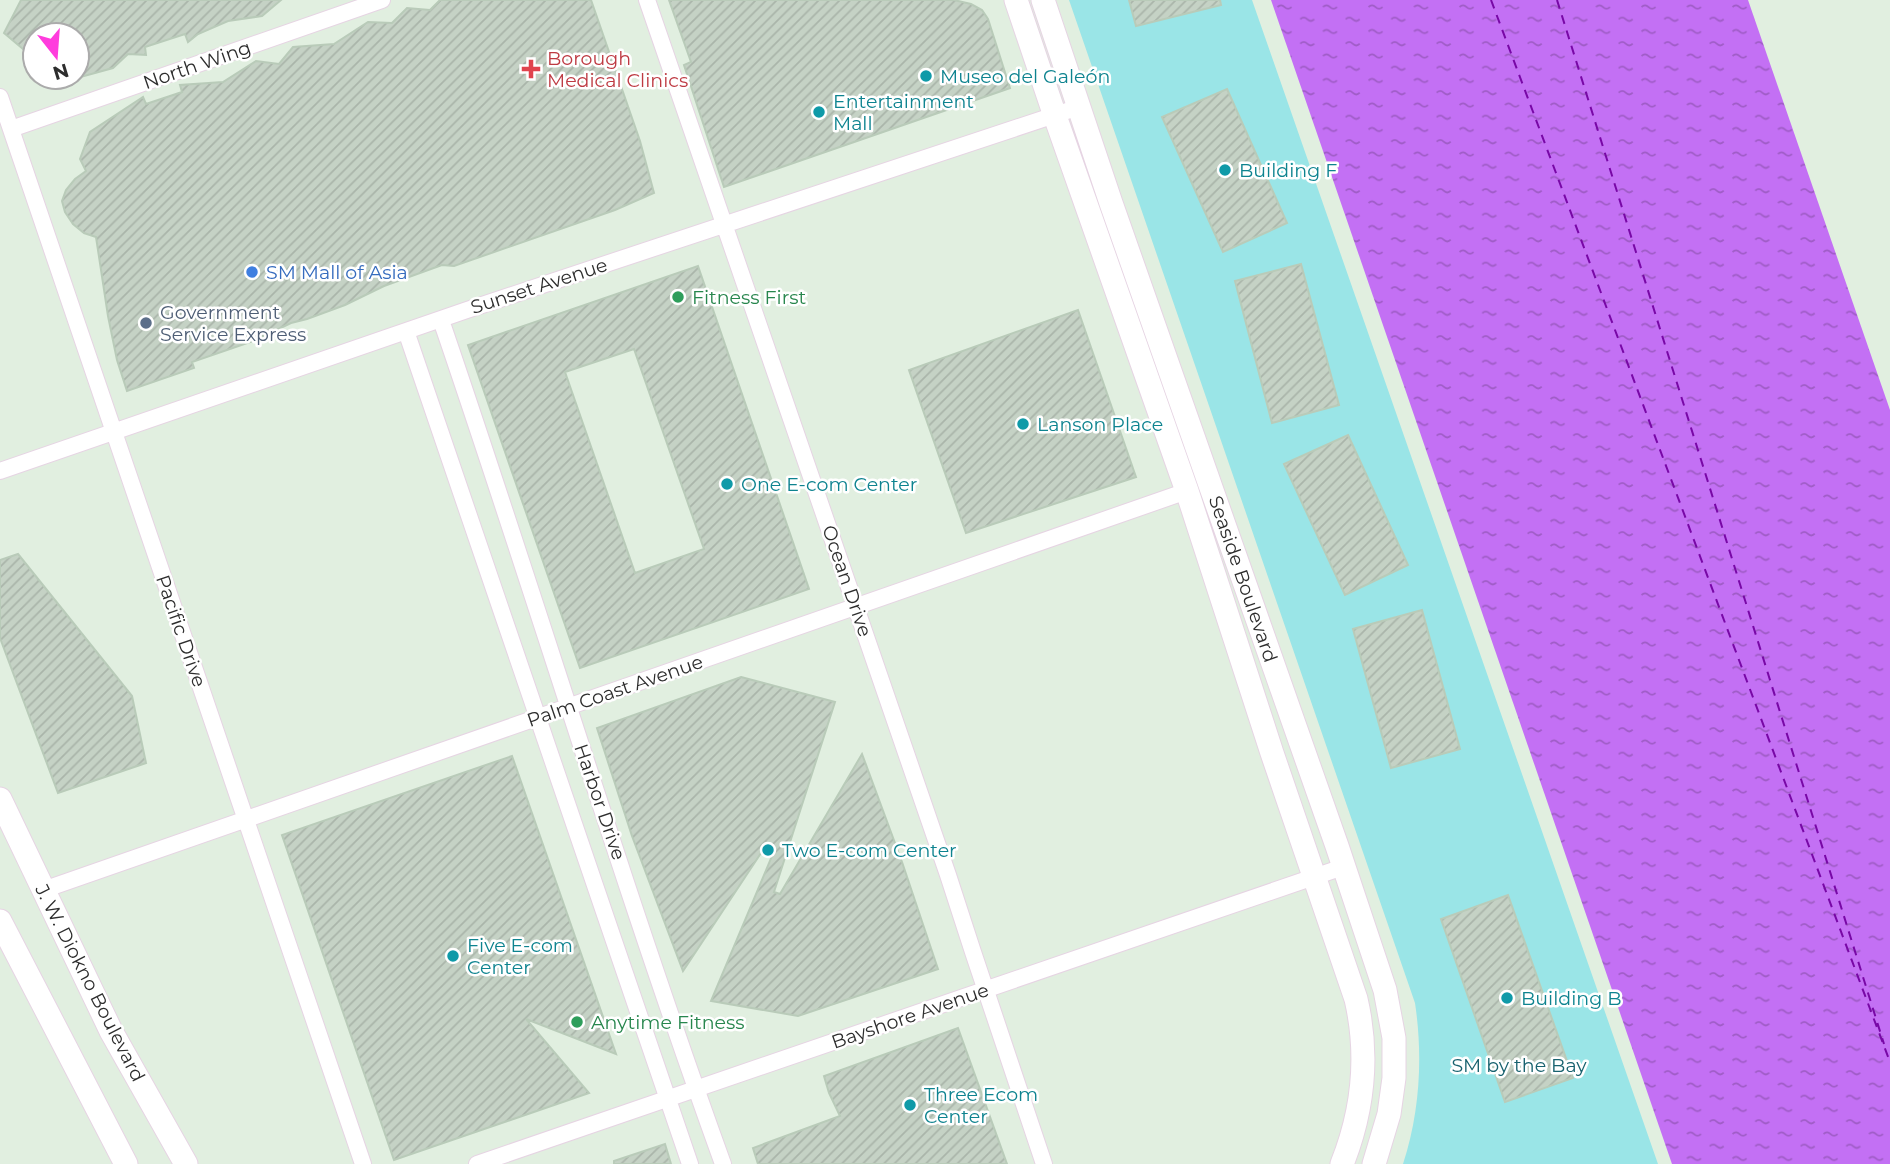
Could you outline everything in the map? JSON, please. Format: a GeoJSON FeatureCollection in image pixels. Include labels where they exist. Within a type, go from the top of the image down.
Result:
{"type":"FeatureCollection","features":[{"type":"Feature","properties":{"kind":"street","name":"North Wing"},"geometry":{"type":"LineString","coordinates":[[11,129],[382,0]]}},
{"type":"Feature","properties":{"kind":"street","name":"Ocean Drive"},"geometry":{"type":"LineString","coordinates":[[647,0],[948,875],[1044,1164]]}},
{"type":"Feature","properties":{"kind":"street","name":"Seaside Boulevard"},"geometry":{"type":"LineString","coordinates":[[1016,0],[1187,491],[1272,752],[1351,981],[1363,1033],[1363,1082],[1353,1130],[1342,1164]]}},
{"type":"Feature","properties":{"kind":"street","name":"Seaside Boulevard"},"geometry":{"type":"LineString","coordinates":[[1043,0],[1385,990],[1394,1038],[1394,1078],[1389,1114],[1374,1164]]}},
{"type":"Feature","properties":{"kind":"street","name":"Pacific Drive"},"geometry":{"type":"LineString","coordinates":[[0,97],[363,1164]]}},
{"type":"Feature","properties":{"kind":"street","name":"Sunset Avenue"},"geometry":{"type":"LineString","coordinates":[[0,471],[406,331],[1080,107]]}},
{"type":"Feature","properties":{"kind":"street","name":"Harbor Drive"},"geometry":{"type":"LineString","coordinates":[[441,320],[568,707],[723,1164]]}},
{"type":"Feature","properties":{"kind":"street","name":"Harbor Drive"},"geometry":{"type":"LineString","coordinates":[[406,331],[690,1164]]}},
{"type":"Feature","properties":{"kind":"street","name":"Palm Coast Avenue"},"geometry":{"type":"LineString","coordinates":[[43,890],[1187,491]]}},
{"type":"Feature","properties":{"kind":"street","name":"J. W. Diokno Boulevard"},"geometry":{"type":"LineString","coordinates":[[0,799],[111,1031],[186,1164]]}},
{"type":"Feature","properties":{"kind":"street","name":"Bayshore Avenue"},"geometry":{"type":"LineString","coordinates":[[477,1164],[1343,867]]}},
{"type":"Feature","properties":{"kind":"street"},"geometry":{"type":"LineString","coordinates":[[0,921],[126,1164]]}},
{"type":"Feature","properties":{"kind":"green space","name":"SM by the Bay"},"geometry":{"type":"Polygon","coordinates":[[[1069,0],[1252,0],[1658,1164],[1403,1164],[1413,1124],[1418,1084],[1419,1043],[1415,1003],[1069,0]]]}},
{"type":"Feature","properties":{"kind":"water"},"geometry":{"type":"Polygon","coordinates":[[[1271,0],[1748,0],[1890,410],[1890,1164],[1672,1164],[1271,0]]]}},
{"type":"Feature","properties":{"kind":"building"},"geometry":{"type":"Polygon","coordinates":[[[21,0],[281,0],[262,16],[228,21],[198,34],[188,42],[185,34],[145,47],[146,55],[128,54],[113,68],[91,74],[91,21],[21,21],[21,47],[4,33],[21,0]]]}},
{"type":"Feature","properties":{"kind":"building"},"geometry":{"type":"Polygon","coordinates":[[[440,0],[591,0],[640,141],[654,193],[615,210],[454,266],[442,265],[384,286],[345,305],[192,362],[194,368],[127,391],[108,316],[96,237],[84,233],[73,224],[62,201],[66,190],[86,171],[80,159],[90,132],[143,97],[146,104],[182,92],[180,85],[223,82],[256,61],[279,64],[293,47],[334,44],[368,22],[392,23],[407,8],[430,10],[440,0]]]}},
{"type":"Feature","properties":{"kind":"building","name":"Entertainment Mall"},"geometry":{"type":"Polygon","coordinates":[[[669,0],[954,0],[971,4],[982,10],[988,19],[1010,88],[724,187],[684,65],[691,62],[669,0]]]}},
{"type":"Feature","properties":{"kind":"building"},"geometry":{"type":"Polygon","coordinates":[[[1129,0],[1220,0],[1221,5],[1136,26],[1129,0]]]}},
{"type":"Feature","properties":{"kind":"building","name":"Building F"},"geometry":{"type":"Polygon","coordinates":[[[1227,89],[1287,223],[1223,252],[1162,117],[1227,89]]]}},
{"type":"Feature","properties":{"kind":"building"},"geometry":{"type":"Polygon","coordinates":[[[1301,264],[1339,405],[1272,423],[1235,281],[1301,264]]]}},
{"type":"Feature","properties":{"kind":"building","name":"One E-com Center"},"geometry":{"type":"Polygon","coordinates":[[[698,266],[809,589],[580,668],[468,345],[698,266]],[[634,349],[565,372],[635,573],[704,549],[634,349]]]}},
{"type":"Feature","properties":{"kind":"building","name":"Lanson Place"},"geometry":{"type":"Polygon","coordinates":[[[1078,310],[1136,477],[966,533],[909,370],[1078,310]]]}},
{"type":"Feature","properties":{"kind":"building"},"geometry":{"type":"Polygon","coordinates":[[[1348,435],[1408,565],[1345,595],[1284,464],[1348,435]]]}},
{"type":"Feature","properties":{"kind":"building"},"geometry":{"type":"Polygon","coordinates":[[[18,554],[132,696],[146,763],[58,793],[0,638],[0,560],[18,554]]]}},
{"type":"Feature","properties":{"kind":"building"},"geometry":{"type":"Polygon","coordinates":[[[1422,610],[1460,749],[1391,768],[1353,629],[1422,610]]]}},
{"type":"Feature","properties":{"kind":"building","name":"Two E-com Center"},"geometry":{"type":"Polygon","coordinates":[[[741,677],[835,702],[774,892],[780,894],[862,754],[938,969],[798,1016],[711,1001],[775,849],[767,844],[683,971],[632,836],[597,728],[741,677]]]}},
{"type":"Feature","properties":{"kind":"building","name":"Five E-com Center"},"geometry":{"type":"Polygon","coordinates":[[[512,756],[616,1054],[526,1019],[589,1093],[394,1160],[282,835],[512,756]]]}},
{"type":"Feature","properties":{"kind":"building","name":"Building B"},"geometry":{"type":"Polygon","coordinates":[[[1508,895],[1573,1078],[1505,1102],[1441,919],[1508,895]]]}},
{"type":"Feature","properties":{"kind":"building","name":"Three Ecom Center"},"geometry":{"type":"Polygon","coordinates":[[[958,1028],[1007,1164],[758,1164],[753,1148],[840,1116],[824,1076],[958,1028]]]}},
{"type":"Feature","properties":{"kind":"building"},"geometry":{"type":"Polygon","coordinates":[[[665,1144],[671,1164],[614,1164],[614,1161],[665,1144]]]}},
{"type":"Feature","properties":{"kind":"ferry route"},"geometry":{"type":"LineString","coordinates":[[1491,0],[1890,1062]]}},
{"type":"Feature","properties":{"kind":"ferry route"},"geometry":{"type":"LineString","coordinates":[[1557,0],[1884,1044]]}},
{"type":"Feature","properties":{"kind":"place","name":"Borough Medical Clinics"},"geometry":{"type":"Point","coordinates":[531,69]}},
{"type":"Feature","properties":{"kind":"place","name":"Museo del Galeón"},"geometry":{"type":"Point","coordinates":[926,76]}},
{"type":"Feature","properties":{"kind":"place","name":"Entertainment Mall"},"geometry":{"type":"Point","coordinates":[819,112]}},
{"type":"Feature","properties":{"kind":"place","name":"Building F"},"geometry":{"type":"Point","coordinates":[1225,170]}},
{"type":"Feature","properties":{"kind":"place","name":"SM Mall of Asia"},"geometry":{"type":"Point","coordinates":[252,272]}},
{"type":"Feature","properties":{"kind":"place","name":"Fitness First"},"geometry":{"type":"Point","coordinates":[678,297]}},
{"type":"Feature","properties":{"kind":"place","name":"Government Service Express"},"geometry":{"type":"Point","coordinates":[146,323]}},
{"type":"Feature","properties":{"kind":"place","name":"Lanson Place"},"geometry":{"type":"Point","coordinates":[1023,424]}},
{"type":"Feature","properties":{"kind":"place","name":"One E-com Center"},"geometry":{"type":"Point","coordinates":[727,484]}},
{"type":"Feature","properties":{"kind":"place","name":"Two E-com Center"},"geometry":{"type":"Point","coordinates":[768,850]}},
{"type":"Feature","properties":{"kind":"place","name":"Five E-com Center"},"geometry":{"type":"Point","coordinates":[453,956]}},
{"type":"Feature","properties":{"kind":"place","name":"Building B"},"geometry":{"type":"Point","coordinates":[1507,998]}},
{"type":"Feature","properties":{"kind":"place","name":"Anytime Fitness"},"geometry":{"type":"Point","coordinates":[577,1022]}},
{"type":"Feature","properties":{"kind":"place","name":"Three Ecom Center"},"geometry":{"type":"Point","coordinates":[910,1105]}}]}
